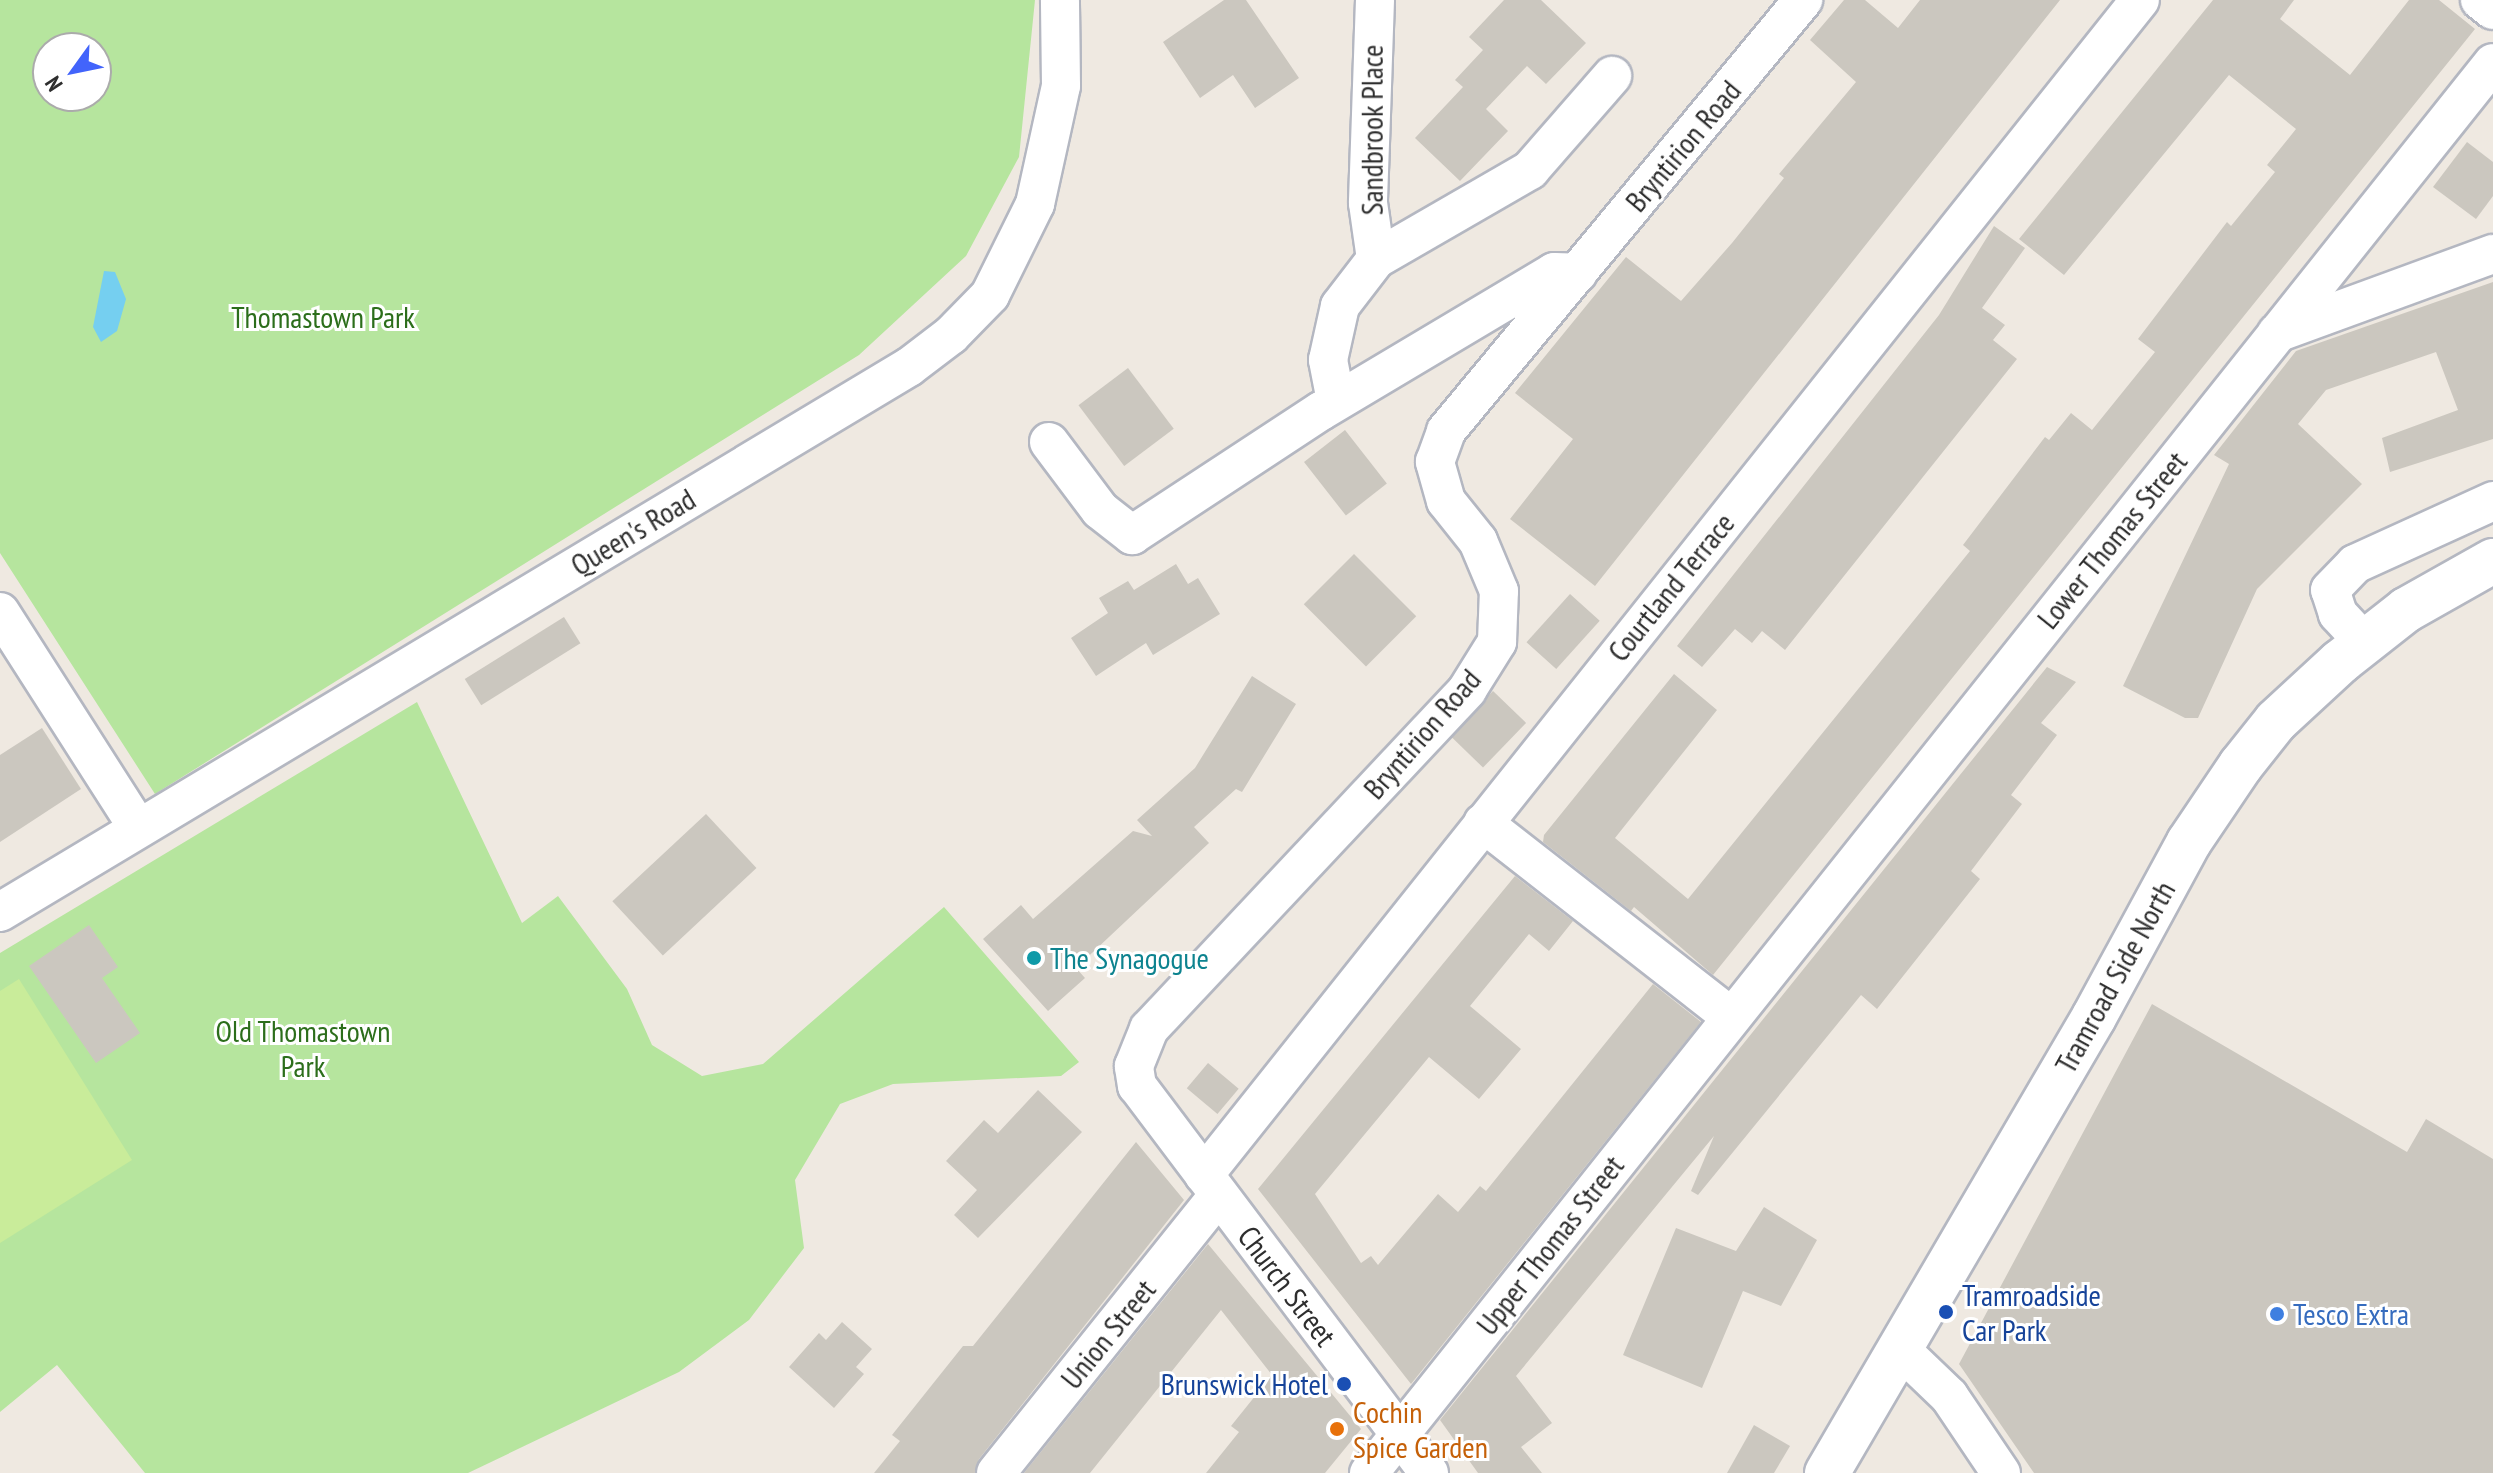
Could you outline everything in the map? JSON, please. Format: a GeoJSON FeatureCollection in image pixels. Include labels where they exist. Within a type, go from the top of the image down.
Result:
{"type":"FeatureCollection","features":[{"type":"Feature","properties":{"kind":"street","name":"Queen's Road"},"geometry":{"type":"LineString","coordinates":[[0,912],[137,826],[909,367],[951,335],[990,295],[1035,204],[1061,86],[1060,0]]}},
{"type":"Feature","properties":{"kind":"street","name":"Sandbrook Place"},"geometry":{"type":"LineString","coordinates":[[1375,0],[1368,203],[1376,259]]}},
{"type":"Feature","properties":{"kind":"street","name":"Bryntirion Road"},"geometry":{"type":"LineString","coordinates":[[1211,1185],[1137,1086],[1134,1066],[1149,1029],[1467,690],[1497,642],[1499,591],[1478,541],[1446,501],[1435,462],[1446,431],[1803,0]]}},
{"type":"Feature","properties":{"kind":"street","name":"Courtland Terrace"},"geometry":{"type":"LineString","coordinates":[[1211,1185],[1483,823],[2140,0]]}},
{"type":"Feature","properties":{"kind":"street"},"geometry":{"type":"LineString","coordinates":[[2480,0],[2493,10]]}},
{"type":"Feature","properties":{"kind":"street","name":"Lower Thomas Street"},"geometry":{"type":"LineString","coordinates":[[1731,1017],[2493,63]]}},
{"type":"Feature","properties":{"kind":"street","name":"Sandbrook Place"},"geometry":{"type":"LineString","coordinates":[[1336,401],[1328,360],[1340,306],[1376,259],[1530,170],[1612,76]]}},
{"type":"Feature","properties":{"kind":"street"},"geometry":{"type":"LineString","coordinates":[[2277,333],[2493,254]]}},
{"type":"Feature","properties":{"kind":"street"},"geometry":{"type":"LineString","coordinates":[[1049,442],[1100,510],[1132,535],[1336,401],[1554,272],[1578,273]]}},
{"type":"Feature","properties":{"kind":"street"},"geometry":{"type":"LineString","coordinates":[[2365,643],[2338,614],[2330,590],[2355,564],[2493,501]]}},
{"type":"Feature","properties":{"kind":"street","name":"Tramroad Side North"},"geometry":{"type":"LineString","coordinates":[[1827,1473],[1902,1351],[2189,842],[2276,721],[2406,610],[2493,561]]}},
{"type":"Feature","properties":{"kind":"street"},"geometry":{"type":"LineString","coordinates":[[0,612],[137,826]]}},
{"type":"Feature","properties":{"kind":"street"},"geometry":{"type":"LineString","coordinates":[[1483,823],[1731,1017]]}},
{"type":"Feature","properties":{"kind":"street","name":"Upper Thomas Street"},"geometry":{"type":"LineString","coordinates":[[1369,1473],[1731,1017]]}},
{"type":"Feature","properties":{"kind":"street","name":"Church Street"},"geometry":{"type":"LineString","coordinates":[[1211,1185],[1429,1473]]}},
{"type":"Feature","properties":{"kind":"street","name":"Union Street"},"geometry":{"type":"LineString","coordinates":[[996,1473],[1211,1185]]}},
{"type":"Feature","properties":{"kind":"street"},"geometry":{"type":"LineString","coordinates":[[1902,1351],[1949,1396],[2001,1473]]}},
{"type":"Feature","properties":{"kind":"green space","name":"Thomastown Park"},"geometry":{"type":"Polygon","coordinates":[[[0,0],[1035,0],[1019,157],[966,256],[859,355],[155,794],[0,553],[0,0]]]}},
{"type":"Feature","properties":{"kind":"green space","name":"Old Thomastown Park"},"geometry":{"type":"Polygon","coordinates":[[[417,702],[522,923],[558,896],[627,989],[652,1045],[702,1076],[763,1064],[944,907],[1079,1062],[1061,1076],[893,1084],[840,1104],[795,1180],[804,1248],[749,1320],[679,1372],[468,1473],[145,1473],[57,1365],[0,1412],[0,953],[417,702]]]}},
{"type":"Feature","properties":{"kind":"green space"},"geometry":{"type":"Polygon","coordinates":[[[19,979],[132,1160],[0,1243],[0,991],[19,979]]]}},
{"type":"Feature","properties":{"kind":"water"},"geometry":{"type":"Polygon","coordinates":[[[104,271],[115,272],[126,299],[117,331],[101,342],[93,327],[104,271]]]}},
{"type":"Feature","properties":{"kind":"building"},"geometry":{"type":"Polygon","coordinates":[[[1224,0],[1246,0],[1299,78],[1255,108],[1233,75],[1200,98],[1163,42],[1224,0]]]}},
{"type":"Feature","properties":{"kind":"building"},"geometry":{"type":"Polygon","coordinates":[[[1504,0],[1541,0],[1586,43],[1546,84],[1527,66],[1486,109],[1508,131],[1460,181],[1415,138],[1463,87],[1455,80],[1483,50],[1469,37],[1504,0]]]}},
{"type":"Feature","properties":{"kind":"building"},"geometry":{"type":"Polygon","coordinates":[[[1844,0],[1865,0],[1898,28],[1920,0],[2060,0],[1595,586],[1510,519],[1573,439],[1515,393],[1626,257],[1681,301],[1732,243],[1784,178],[1779,174],[1856,82],[1810,40],[1844,0]]]}},
{"type":"Feature","properties":{"kind":"building"},"geometry":{"type":"Polygon","coordinates":[[[2213,0],[2294,0],[2280,19],[2350,75],[2409,0],[2439,0],[2475,29],[1713,975],[1634,907],[1631,911],[1543,842],[1544,835],[1674,674],[1717,710],[1615,838],[1688,899],[1970,551],[1963,545],[2045,437],[2049,440],[2071,413],[2092,430],[2155,352],[2138,339],[2227,222],[2231,226],[2275,172],[2267,165],[2296,129],[2229,75],[2064,275],[2019,239],[2213,0]]]}},
{"type":"Feature","properties":{"kind":"building"},"geometry":{"type":"Polygon","coordinates":[[[2467,142],[2493,162],[2493,196],[2476,219],[2433,187],[2467,142]]]}},
{"type":"Feature","properties":{"kind":"building"},"geometry":{"type":"Polygon","coordinates":[[[1994,226],[2025,248],[1982,308],[2005,325],[1993,340],[2017,359],[1785,650],[1762,631],[1752,643],[1735,629],[1702,667],[1677,646],[1939,315],[1994,226]]]}},
{"type":"Feature","properties":{"kind":"building"},"geometry":{"type":"Polygon","coordinates":[[[2493,282],[2493,439],[2390,472],[2382,438],[2458,410],[2436,352],[2326,390],[2298,424],[2362,484],[2257,589],[2198,718],[2185,718],[2123,686],[2229,464],[2214,455],[2296,351],[2493,282]]]}},
{"type":"Feature","properties":{"kind":"building"},"geometry":{"type":"Polygon","coordinates":[[[1128,368],[1174,429],[1124,466],[1078,405],[1128,368]]]}},
{"type":"Feature","properties":{"kind":"building"},"geometry":{"type":"Polygon","coordinates":[[[1345,430],[1387,484],[1346,516],[1304,462],[1345,430]]]}},
{"type":"Feature","properties":{"kind":"building"},"geometry":{"type":"Polygon","coordinates":[[[1354,554],[1416,616],[1366,666],[1304,604],[1354,554]]]}},
{"type":"Feature","properties":{"kind":"building"},"geometry":{"type":"Polygon","coordinates":[[[1176,564],[1188,584],[1198,578],[1220,614],[1153,655],[1146,643],[1096,676],[1071,638],[1108,613],[1099,598],[1128,581],[1134,590],[1176,564]]]}},
{"type":"Feature","properties":{"kind":"building"},"geometry":{"type":"Polygon","coordinates":[[[1570,594],[1600,621],[1556,669],[1527,642],[1570,594]]]}},
{"type":"Feature","properties":{"kind":"building"},"geometry":{"type":"Polygon","coordinates":[[[564,617],[580,643],[481,705],[465,679],[564,617]]]}},
{"type":"Feature","properties":{"kind":"building"},"geometry":{"type":"Polygon","coordinates":[[[2047,667],[2076,682],[2041,723],[2057,735],[2011,795],[2022,804],[1971,871],[1980,879],[1877,1009],[1861,995],[1698,1195],[1691,1191],[1714,1136],[1516,1376],[1552,1423],[1521,1447],[1542,1473],[1478,1473],[1440,1420],[2047,667]]]}},
{"type":"Feature","properties":{"kind":"building"},"geometry":{"type":"Polygon","coordinates":[[[1252,676],[1296,704],[1242,792],[1236,789],[1194,827],[1209,843],[1076,968],[1085,978],[1048,1011],[983,939],[1021,905],[1033,919],[1133,831],[1152,836],[1137,820],[1195,768],[1252,676]]]}},
{"type":"Feature","properties":{"kind":"building"},"geometry":{"type":"Polygon","coordinates":[[[1493,691],[1526,723],[1483,768],[1450,736],[1493,691]]]}},
{"type":"Feature","properties":{"kind":"building"},"geometry":{"type":"Polygon","coordinates":[[[42,728],[81,789],[0,842],[0,755],[42,728]]]}},
{"type":"Feature","properties":{"kind":"building"},"geometry":{"type":"Polygon","coordinates":[[[706,814],[756,868],[663,955],[612,901],[706,814]]]}},
{"type":"Feature","properties":{"kind":"building"},"geometry":{"type":"Polygon","coordinates":[[[1515,876],[1573,921],[1549,951],[1529,934],[1470,1006],[1521,1049],[1479,1099],[1429,1057],[1315,1194],[1361,1263],[1371,1256],[1378,1265],[1438,1194],[1458,1212],[1480,1186],[1486,1191],[1653,984],[1701,1022],[1411,1384],[1258,1189],[1515,876]]]}},
{"type":"Feature","properties":{"kind":"building"},"geometry":{"type":"Polygon","coordinates":[[[89,925],[118,967],[102,978],[140,1033],[96,1063],[29,966],[89,925]]]}},
{"type":"Feature","properties":{"kind":"building"},"geometry":{"type":"Polygon","coordinates":[[[2152,1004],[2407,1152],[2426,1119],[2493,1159],[2493,1473],[2034,1473],[1959,1364],[2152,1004]]]}},
{"type":"Feature","properties":{"kind":"building"},"geometry":{"type":"Polygon","coordinates":[[[1208,1063],[1239,1089],[1217,1114],[1187,1088],[1208,1063]]]}},
{"type":"Feature","properties":{"kind":"building"},"geometry":{"type":"Polygon","coordinates":[[[1038,1090],[1082,1132],[978,1238],[954,1215],[977,1190],[946,1161],[984,1120],[998,1133],[1038,1090]]]}},
{"type":"Feature","properties":{"kind":"building"},"geometry":{"type":"Polygon","coordinates":[[[1136,1142],[1184,1200],[979,1459],[975,1473],[874,1473],[900,1441],[892,1435],[963,1346],[973,1346],[1136,1142]]]}},
{"type":"Feature","properties":{"kind":"building"},"geometry":{"type":"Polygon","coordinates":[[[1764,1207],[1817,1240],[1781,1306],[1743,1291],[1702,1388],[1623,1355],[1676,1228],[1736,1251],[1764,1207]]]}},
{"type":"Feature","properties":{"kind":"building"},"geometry":{"type":"Polygon","coordinates":[[[1208,1244],[1361,1429],[1325,1473],[1206,1473],[1239,1432],[1231,1426],[1272,1375],[1221,1310],[1090,1473],[1024,1473],[1208,1244]]]}},
{"type":"Feature","properties":{"kind":"building"},"geometry":{"type":"Polygon","coordinates":[[[842,1322],[872,1349],[856,1367],[864,1374],[834,1408],[789,1367],[819,1333],[826,1340],[842,1322]]]}},
{"type":"Feature","properties":{"kind":"building"},"geometry":{"type":"Polygon","coordinates":[[[1754,1425],[1790,1446],[1774,1473],[1727,1473],[1754,1425]]]}},
{"type":"Feature","properties":{"kind":"place","name":"The Synagogue"},"geometry":{"type":"Point","coordinates":[1034,958]}},
{"type":"Feature","properties":{"kind":"place","name":"Tramroadside Car Park"},"geometry":{"type":"Point","coordinates":[1946,1312]}},
{"type":"Feature","properties":{"kind":"place","name":"Tesco Extra"},"geometry":{"type":"Point","coordinates":[2277,1314]}},
{"type":"Feature","properties":{"kind":"place","name":"Brunswick Hotel"},"geometry":{"type":"Point","coordinates":[1344,1384]}},
{"type":"Feature","properties":{"kind":"place","name":"Cochin Spice Garden"},"geometry":{"type":"Point","coordinates":[1337,1429]}}]}
